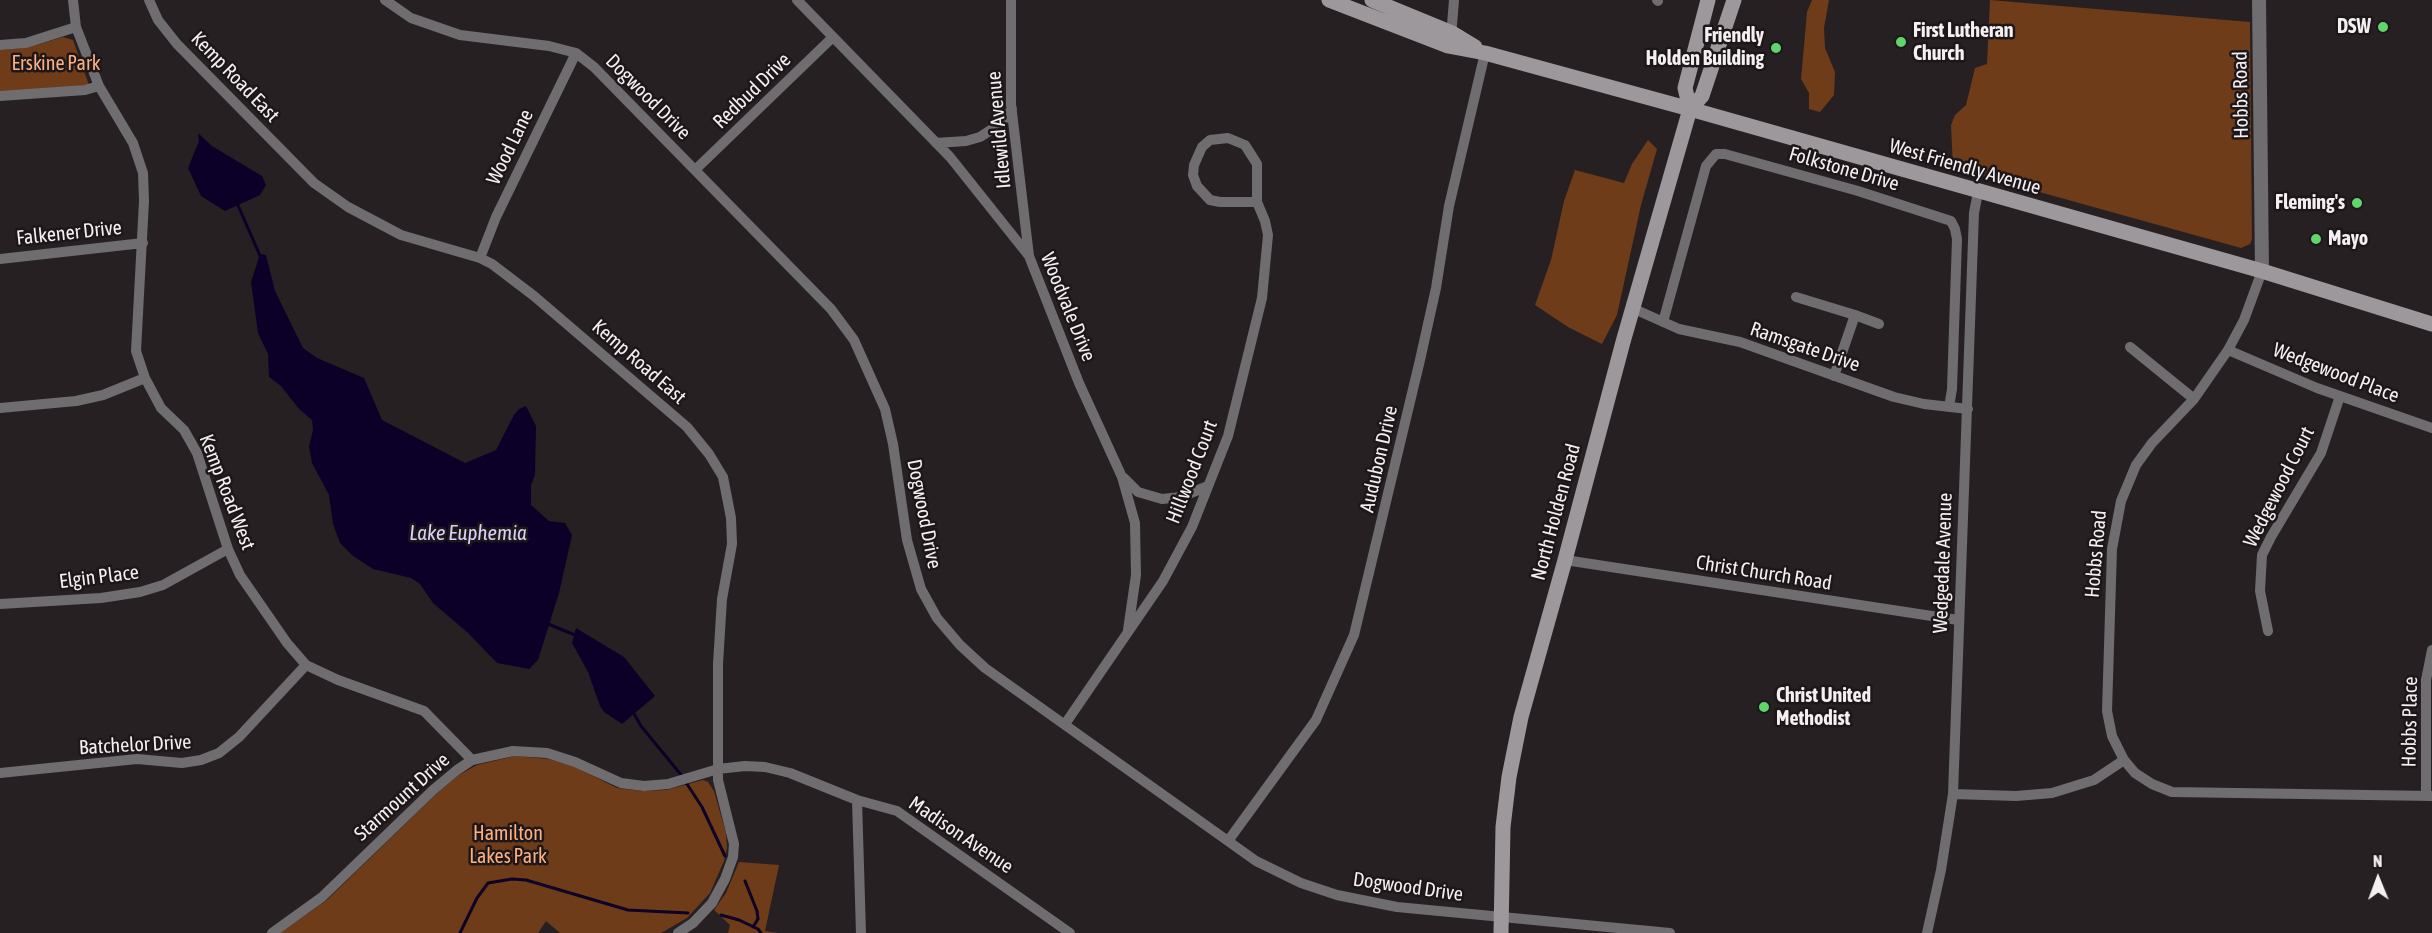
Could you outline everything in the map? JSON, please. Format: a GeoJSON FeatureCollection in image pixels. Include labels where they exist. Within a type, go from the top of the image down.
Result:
{"type":"FeatureCollection","features":[{"type":"Feature","properties":{"kind":"main road","name":"West Friendly Avenue"},"geometry":{"type":"LineString","coordinates":[[1329,0],[1450,39],[1485,53],[2262,271],[2432,324]]}},
{"type":"Feature","properties":{"kind":"main road","name":"West Friendly Avenue"},"geometry":{"type":"LineString","coordinates":[[1372,0],[1450,39]]}},
{"type":"Feature","properties":{"kind":"main road","name":"North Holden Road"},"geometry":{"type":"LineString","coordinates":[[1690,109],[1685,87],[1708,0]]}},
{"type":"Feature","properties":{"kind":"main road","name":"North Holden Road"},"geometry":{"type":"LineString","coordinates":[[1501,933],[1503,827],[1509,777],[1521,717],[1632,308],[1690,109],[1702,96],[1734,0]]}},
{"type":"Feature","properties":{"kind":"street","name":"Kemp Road West"},"geometry":{"type":"LineString","coordinates":[[73,0],[76,27],[99,86],[133,143],[143,173],[143,243],[136,351],[145,378],[161,408],[184,430],[196,453],[228,549],[240,574],[267,616],[306,665],[338,680],[423,711],[472,760]]}},
{"type":"Feature","properties":{"kind":"street","name":"Kemp Road East"},"geometry":{"type":"LineString","coordinates":[[149,0],[158,20],[177,44],[314,183],[348,207],[401,235],[480,258],[492,264],[534,296],[687,427],[710,454],[723,477],[731,518],[732,544],[722,599],[718,664],[718,780],[734,844],[733,856],[718,894],[693,923],[678,933]]}},
{"type":"Feature","properties":{"kind":"street","name":"Dogwood Drive"},"geometry":{"type":"LineString","coordinates":[[385,0],[411,18],[431,27],[460,35],[549,46],[576,53],[594,67],[831,309],[854,340],[885,409],[914,568],[921,589],[937,618],[960,645],[985,668],[1228,842],[1265,865],[1301,882],[1337,895],[1397,907],[1670,933]]}},
{"type":"Feature","properties":{"kind":"street","name":"Woodvale Drive"},"geometry":{"type":"LineString","coordinates":[[797,0],[950,157],[1029,256],[1080,383],[1122,477],[1135,523],[1136,575],[1127,633]]}},
{"type":"Feature","properties":{"kind":"street","name":"Idlewild Avenue"},"geometry":{"type":"LineString","coordinates":[[1011,0],[1012,109],[1029,256]]}},
{"type":"Feature","properties":{"kind":"street"},"geometry":{"type":"LineString","coordinates":[[1450,39],[1454,0]]}},
{"type":"Feature","properties":{"kind":"street","name":"Hobbs Road"},"geometry":{"type":"LineString","coordinates":[[2259,0],[2262,271],[2244,320],[2228,350],[2194,399],[2151,443],[2127,482],[2114,527],[2108,711],[2112,736],[2124,760],[2135,773],[2152,784],[2172,792],[2429,796]]}},
{"type":"Feature","properties":{"kind":"street"},"geometry":{"type":"LineString","coordinates":[[0,45],[26,43],[76,27]]}},
{"type":"Feature","properties":{"kind":"street","name":"Redbud Drive"},"geometry":{"type":"LineString","coordinates":[[695,170],[833,37]]}},
{"type":"Feature","properties":{"kind":"street","name":"Wood Lane"},"geometry":{"type":"LineString","coordinates":[[480,258],[496,217],[576,53]]}},
{"type":"Feature","properties":{"kind":"street","name":"Audubon Drive"},"geometry":{"type":"LineString","coordinates":[[1228,842],[1316,720],[1354,635],[1420,360],[1436,288],[1449,206],[1485,53]]}},
{"type":"Feature","properties":{"kind":"street"},"geometry":{"type":"LineString","coordinates":[[0,96],[85,90],[99,86]]}},
{"type":"Feature","properties":{"kind":"street"},"geometry":{"type":"LineString","coordinates":[[936,143],[966,141],[980,136],[1000,124],[1012,109]]}},
{"type":"Feature","properties":{"kind":"street","name":"Hillwood Court"},"geometry":{"type":"LineString","coordinates":[[1065,724],[1163,581],[1192,527],[1228,436],[1262,298],[1268,235],[1257,202],[1257,164],[1245,145],[1228,138],[1210,140],[1202,147],[1194,165],[1193,175],[1197,186],[1210,200],[1257,202]]}},
{"type":"Feature","properties":{"kind":"street","name":"Folkstone Drive"},"geometry":{"type":"LineString","coordinates":[[1663,322],[1706,166],[1716,154],[1735,157],[1858,191],[1951,221],[1955,229],[1957,239],[1952,388],[1949,407]]}},
{"type":"Feature","properties":{"kind":"street","name":"Wedgedale Avenue"},"geometry":{"type":"LineString","coordinates":[[1928,933],[1953,794],[1974,213],[1978,192]]}},
{"type":"Feature","properties":{"kind":"street","name":"Falkener Drive"},"geometry":{"type":"LineString","coordinates":[[0,259],[143,243]]}},
{"type":"Feature","properties":{"kind":"street"},"geometry":{"type":"LineString","coordinates":[[1796,297],[1879,324]]}},
{"type":"Feature","properties":{"kind":"street","name":"Ramsgate Drive"},"geometry":{"type":"LineString","coordinates":[[1632,308],[1679,329],[1740,342],[1894,397],[1968,409]]}},
{"type":"Feature","properties":{"kind":"street"},"geometry":{"type":"LineString","coordinates":[[1834,376],[1855,315]]}},
{"type":"Feature","properties":{"kind":"street"},"geometry":{"type":"LineString","coordinates":[[2130,347],[2194,399]]}},
{"type":"Feature","properties":{"kind":"street","name":"Wedgewood Place"},"geometry":{"type":"LineString","coordinates":[[2228,350],[2340,396],[2432,428]]}},
{"type":"Feature","properties":{"kind":"street"},"geometry":{"type":"LineString","coordinates":[[0,408],[76,401],[103,395],[145,378]]}},
{"type":"Feature","properties":{"kind":"street","name":"Wedgewood Court"},"geometry":{"type":"LineString","coordinates":[[2268,631],[2260,591],[2262,555],[2321,453],[2340,396]]}},
{"type":"Feature","properties":{"kind":"street"},"geometry":{"type":"LineString","coordinates":[[1122,477],[1138,492],[1161,499],[1181,497],[1208,486]]}},
{"type":"Feature","properties":{"kind":"street","name":"Elgin Place"},"geometry":{"type":"LineString","coordinates":[[0,604],[101,598],[140,592],[163,585],[228,549]]}},
{"type":"Feature","properties":{"kind":"street","name":"Christ Church Road"},"geometry":{"type":"LineString","coordinates":[[1565,560],[1958,620]]}},
{"type":"Feature","properties":{"kind":"street","name":"Hobbs Place"},"geometry":{"type":"LineString","coordinates":[[2429,796],[2427,680],[2432,650]]}},
{"type":"Feature","properties":{"kind":"street","name":"Batchelor Drive"},"geometry":{"type":"LineString","coordinates":[[0,773],[137,759],[182,763],[201,760],[219,753],[239,737],[306,665]]}},
{"type":"Feature","properties":{"kind":"street","name":"Starmount Drive"},"geometry":{"type":"LineString","coordinates":[[272,933],[322,897],[433,790],[472,760],[513,751],[547,753],[575,762],[621,783],[644,786],[668,784],[718,769]]}},
{"type":"Feature","properties":{"kind":"street"},"geometry":{"type":"LineString","coordinates":[[1953,794],[2016,796],[2052,793],[2094,780],[2124,760]]}},
{"type":"Feature","properties":{"kind":"street","name":"Madison Avenue"},"geometry":{"type":"LineString","coordinates":[[718,769],[745,766],[765,767],[790,773],[857,800],[897,811],[1070,933]]}},
{"type":"Feature","properties":{"kind":"street"},"geometry":{"type":"LineString","coordinates":[[857,800],[861,933]]}},
{"type":"Feature","properties":{"kind":"green space"},"geometry":{"type":"Polygon","coordinates":[[[1812,0],[1829,0],[1824,28],[1825,48],[1835,72],[1834,95],[1820,112],[1809,109],[1809,93],[1801,79],[1807,12],[1812,0]]]}},
{"type":"Feature","properties":{"kind":"green space"},"geometry":{"type":"Polygon","coordinates":[[[1990,0],[2250,22],[2252,239],[2250,244],[2241,248],[1953,168],[1951,125],[1955,115],[1966,105],[1975,68],[1987,64],[1990,0]]]}},
{"type":"Feature","properties":{"kind":"green space","name":"Erskine Park"},"geometry":{"type":"Polygon","coordinates":[[[63,37],[73,40],[89,85],[0,92],[0,50],[26,48],[63,37]]]}},
{"type":"Feature","properties":{"kind":"green space"},"geometry":{"type":"Polygon","coordinates":[[[1648,140],[1657,149],[1641,205],[1617,315],[1602,344],[1568,327],[1535,305],[1551,260],[1564,201],[1575,170],[1624,183],[1632,164],[1648,140]]]}},
{"type":"Feature","properties":{"kind":"green space","name":"Hamilton Lakes Park"},"geometry":{"type":"Polygon","coordinates":[[[515,756],[548,759],[573,766],[617,788],[642,791],[666,790],[703,780],[708,782],[714,791],[726,833],[727,848],[710,893],[687,918],[661,933],[560,933],[546,921],[538,933],[280,933],[327,900],[437,793],[459,775],[477,765],[515,756]]]}},
{"type":"Feature","properties":{"kind":"green space"},"geometry":{"type":"Polygon","coordinates":[[[739,862],[779,865],[765,931],[778,933],[728,933],[730,925],[714,910],[726,893],[739,862]]]}},
{"type":"Feature","properties":{"kind":"water"},"geometry":{"type":"Polygon","coordinates":[[[198,133],[212,146],[262,176],[266,185],[260,195],[225,211],[201,196],[188,168],[199,141],[198,133]]]}},
{"type":"Feature","properties":{"kind":"water","name":"Lake Euphemia"},"geometry":{"type":"Polygon","coordinates":[[[260,254],[266,255],[275,291],[303,348],[317,358],[364,378],[382,420],[465,463],[496,450],[514,415],[526,406],[536,426],[535,475],[531,485],[531,505],[549,521],[565,523],[572,535],[559,593],[538,660],[529,669],[497,663],[468,633],[433,603],[420,584],[411,578],[373,569],[353,556],[340,543],[333,524],[329,495],[312,463],[309,447],[313,430],[312,420],[299,409],[281,386],[269,377],[268,354],[258,333],[251,282],[260,254]]]}},
{"type":"Feature","properties":{"kind":"water"},"geometry":{"type":"Polygon","coordinates":[[[576,628],[624,657],[655,696],[622,724],[604,712],[600,706],[588,672],[572,643],[576,628]]]}},
{"type":"Feature","properties":{"kind":"waterway"},"geometry":{"type":"LineString","coordinates":[[237,203],[261,258]]}},
{"type":"Feature","properties":{"kind":"waterway"},"geometry":{"type":"LineString","coordinates":[[548,624],[575,635]]}},
{"type":"Feature","properties":{"kind":"waterway"},"geometry":{"type":"LineString","coordinates":[[633,712],[641,726],[682,776]]}},
{"type":"Feature","properties":{"kind":"waterway"},"geometry":{"type":"LineString","coordinates":[[685,781],[702,807],[725,856]]}},
{"type":"Feature","properties":{"kind":"waterway"},"geometry":{"type":"LineString","coordinates":[[460,933],[477,898],[488,883],[512,879],[526,880],[628,910],[688,913]]}},
{"type":"Feature","properties":{"kind":"waterway"},"geometry":{"type":"LineString","coordinates":[[745,881],[757,911],[758,919],[753,927]]}},
{"type":"Feature","properties":{"kind":"waterway"},"geometry":{"type":"LineString","coordinates":[[721,915],[739,920],[758,929],[761,933]]}},
{"type":"Feature","properties":{"kind":"place","name":"DSW"},"geometry":{"type":"Point","coordinates":[2383,27]}},
{"type":"Feature","properties":{"kind":"place","name":"First Lutheran Church"},"geometry":{"type":"Point","coordinates":[1901,42]}},
{"type":"Feature","properties":{"kind":"place","name":"Friendly Holden Building"},"geometry":{"type":"Point","coordinates":[1776,48]}},
{"type":"Feature","properties":{"kind":"place","name":"Fleming's"},"geometry":{"type":"Point","coordinates":[2357,203]}},
{"type":"Feature","properties":{"kind":"place","name":"Mayo"},"geometry":{"type":"Point","coordinates":[2316,239]}},
{"type":"Feature","properties":{"kind":"place","name":"Christ United Methodist"},"geometry":{"type":"Point","coordinates":[1764,707]}}]}
